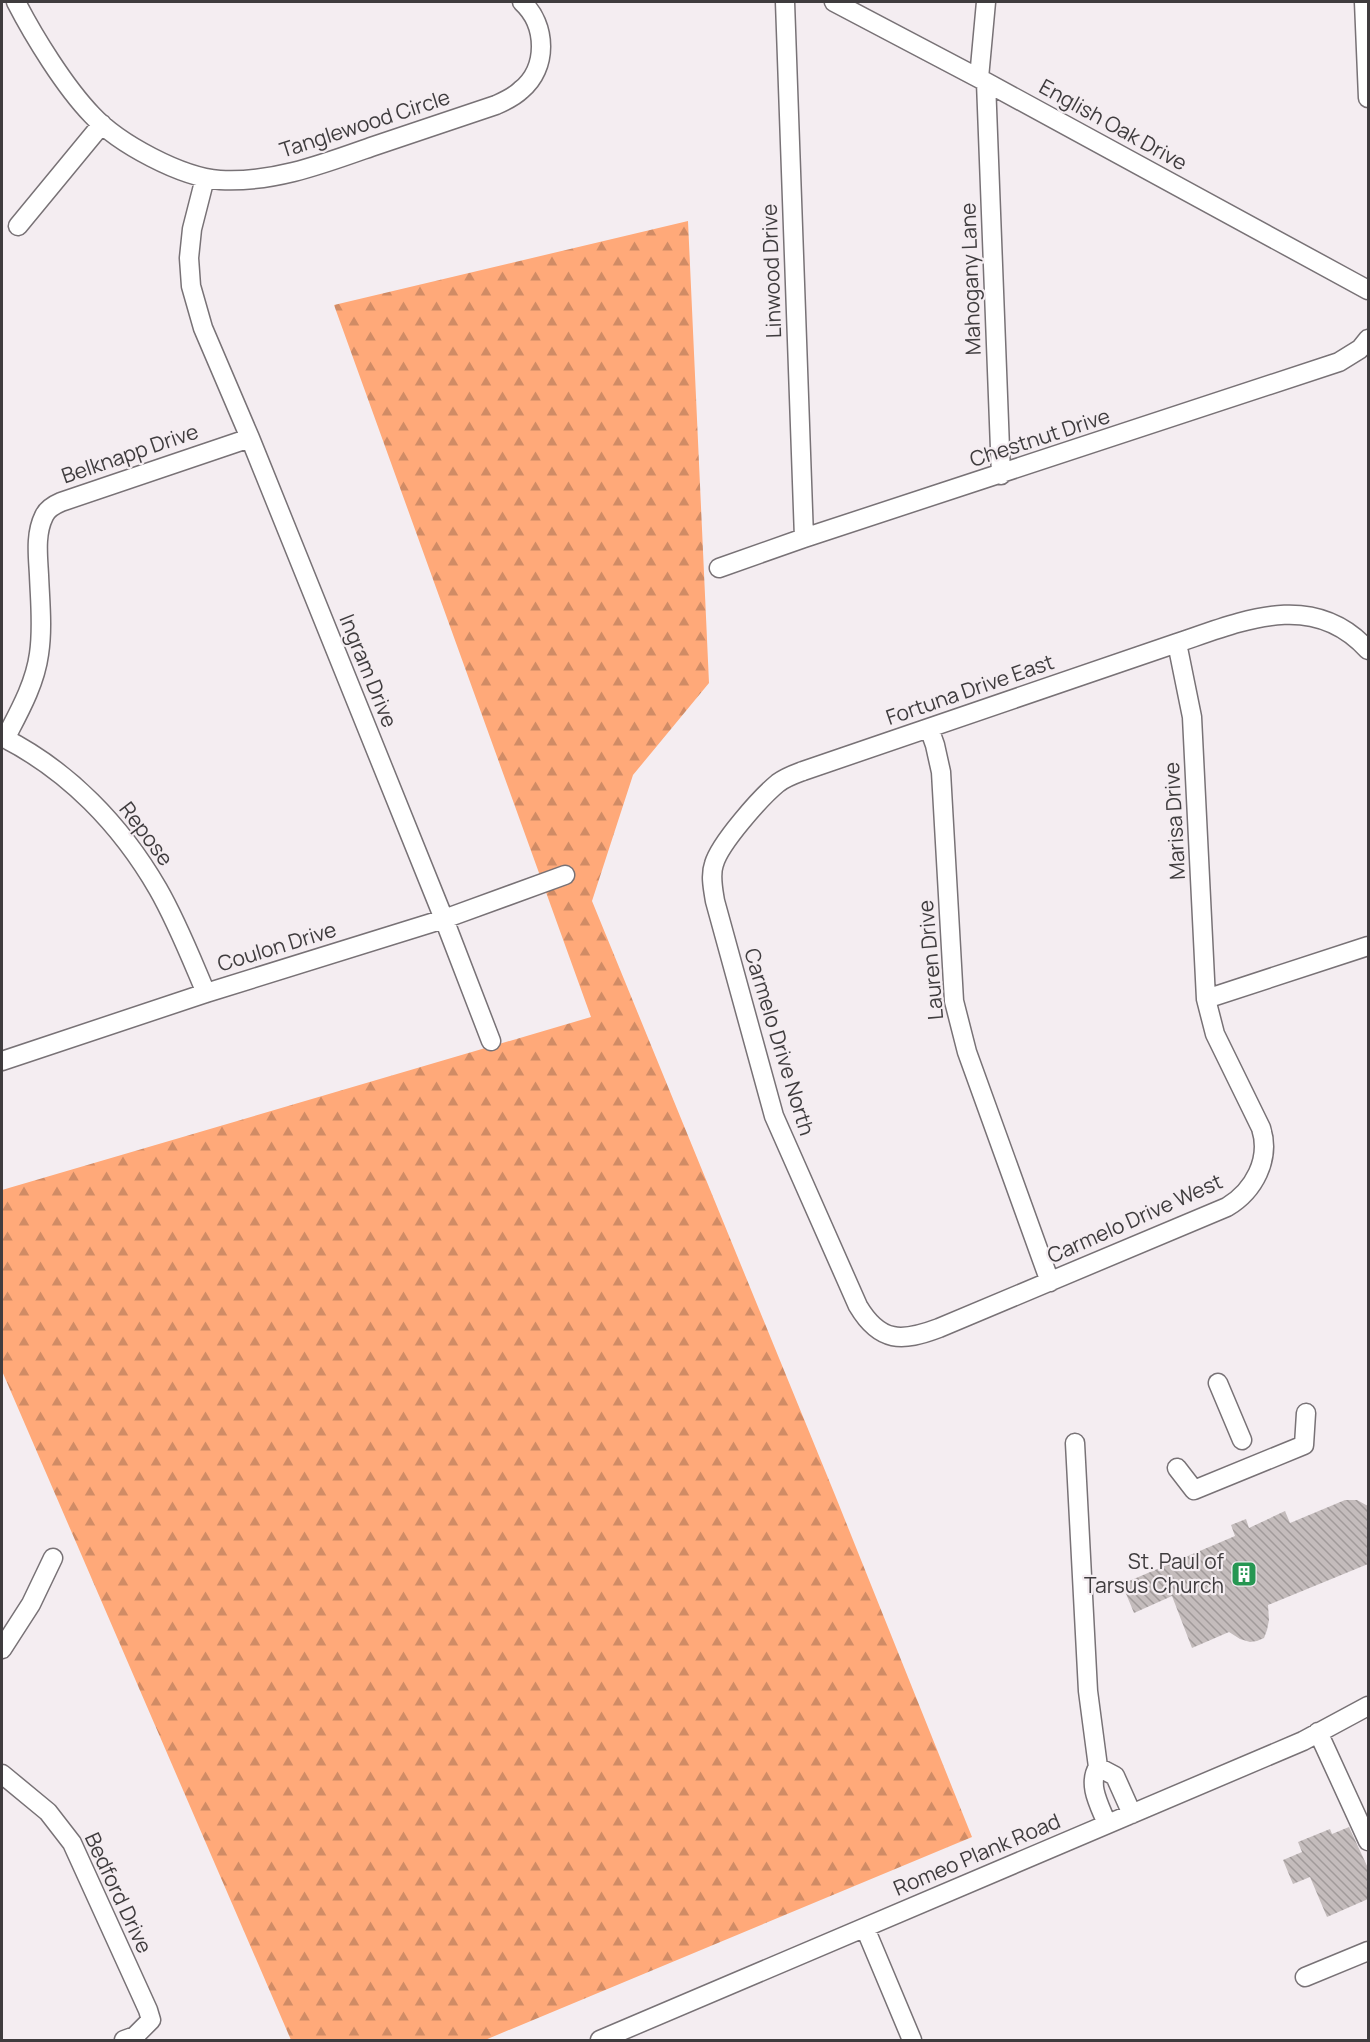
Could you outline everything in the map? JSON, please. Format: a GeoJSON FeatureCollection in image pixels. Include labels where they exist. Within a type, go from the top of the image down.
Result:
{"type":"FeatureCollection","features":[{"type":"Feature","properties":{"kind":"street","name":"Tanglewood Circle"},"geometry":{"type":"LineString","coordinates":[[16,2],[69,87],[102,124],[150,156],[173,167],[205,178],[230,180],[308,169],[496,105],[512,97],[530,81],[540,61],[541,38],[532,14],[522,2]]}},
{"type":"Feature","properties":{"kind":"street","name":"Linwood Drive"},"geometry":{"type":"LineString","coordinates":[[785,2],[804,538]]}},
{"type":"Feature","properties":{"kind":"street","name":"English Oak Drive"},"geometry":{"type":"LineString","coordinates":[[834,2],[1367,283]]}},
{"type":"Feature","properties":{"kind":"street","name":"Mahogany Lane"},"geometry":{"type":"LineString","coordinates":[[986,2],[983,80],[1001,475]]}},
{"type":"Feature","properties":{"kind":"street"},"geometry":{"type":"LineString","coordinates":[[1364,2],[1368,98]]}},
{"type":"Feature","properties":{"kind":"street"},"geometry":{"type":"LineString","coordinates":[[18,226],[102,124]]}},
{"type":"Feature","properties":{"kind":"street","name":"Ingram Drive"},"geometry":{"type":"LineString","coordinates":[[205,178],[192,229],[189,258],[191,285],[200,320],[250,438],[491,1041]]}},
{"type":"Feature","properties":{"kind":"street","name":"Chestnut Drive"},"geometry":{"type":"LineString","coordinates":[[719,568],[1339,362],[1360,349],[1368,339]]}},
{"type":"Feature","properties":{"kind":"street","name":"Belknapp Drive"},"geometry":{"type":"LineString","coordinates":[[3,738],[19,714],[39,654],[38,546],[40,526],[45,514],[52,506],[61,502],[250,438]]}},
{"type":"Feature","properties":{"kind":"street","name":"Fortuna Drive East"},"geometry":{"type":"LineString","coordinates":[[740,825],[777,784],[786,778],[1232,625],[1275,615],[1308,615],[1337,625],[1360,640],[1368,650]]}},
{"type":"Feature","properties":{"kind":"street","name":"Marisa Drive"},"geometry":{"type":"LineString","coordinates":[[1177,643],[1192,717],[1206,999]]}},
{"type":"Feature","properties":{"kind":"street","name":"Lauren Drive"},"geometry":{"type":"LineString","coordinates":[[929,728],[941,772],[957,1019],[1050,1282]]}},
{"type":"Feature","properties":{"kind":"street","name":"Repose"},"geometry":{"type":"LineString","coordinates":[[3,738],[41,761],[85,794],[124,837],[158,888],[206,993]]}},
{"type":"Feature","properties":{"kind":"street","name":"Carmelo Drive North"},"geometry":{"type":"LineString","coordinates":[[740,825],[713,865],[713,888],[752,1040],[778,1127],[858,1306],[870,1324],[879,1331]]}},
{"type":"Feature","properties":{"kind":"street","name":"Coulon Drive"},"geometry":{"type":"LineString","coordinates":[[2,1061],[206,993],[444,919],[565,875]]}},
{"type":"Feature","properties":{"kind":"street"},"geometry":{"type":"LineString","coordinates":[[1206,999],[1368,946]]}},
{"type":"Feature","properties":{"kind":"street","name":"Carmelo Drive West"},"geometry":{"type":"LineString","coordinates":[[879,1331],[898,1338],[917,1336],[1227,1207],[1241,1196],[1254,1179],[1263,1159],[1263,1136],[1215,1034],[1206,999]]}},
{"type":"Feature","properties":{"kind":"street"},"geometry":{"type":"LineString","coordinates":[[1218,1383],[1242,1440]]}},
{"type":"Feature","properties":{"kind":"street"},"geometry":{"type":"LineString","coordinates":[[1177,1468],[1194,1490],[1304,1444],[1306,1413]]}},
{"type":"Feature","properties":{"kind":"street"},"geometry":{"type":"LineString","coordinates":[[1075,1443],[1088,1691],[1098,1767],[1094,1774],[1093,1785],[1107,1824]]}},
{"type":"Feature","properties":{"kind":"street"},"geometry":{"type":"LineString","coordinates":[[2,1649],[31,1604],[53,1558]]}},
{"type":"Feature","properties":{"kind":"street","name":"Romeo Plank Road"},"geometry":{"type":"LineString","coordinates":[[600,2040],[1132,1814],[1318,1732],[1368,1706]]}},
{"type":"Feature","properties":{"kind":"street"},"geometry":{"type":"LineString","coordinates":[[1318,1732],[1368,1841]]}},
{"type":"Feature","properties":{"kind":"street"},"geometry":{"type":"LineString","coordinates":[[1098,1767],[1115,1776],[1132,1814]]}},
{"type":"Feature","properties":{"kind":"street","name":"Bedford Drive"},"geometry":{"type":"LineString","coordinates":[[2,1774],[48,1812],[72,1843],[148,2010],[150,2020],[135,2036],[124,2040]]}},
{"type":"Feature","properties":{"kind":"street"},"geometry":{"type":"LineString","coordinates":[[865,1928],[912,2040]]}},
{"type":"Feature","properties":{"kind":"street"},"geometry":{"type":"LineString","coordinates":[[1305,1977],[1368,1951]]}},
{"type":"Feature","properties":{"kind":"green space"},"geometry":{"type":"Polygon","coordinates":[[[688,221],[709,683],[633,775],[592,901],[972,1837],[485,2040],[291,2040],[2,1371],[2,1190],[591,1017],[334,305],[688,221]]]}},
{"type":"Feature","properties":{"kind":"building","name":"St. Paul of Tarsus Church"},"geometry":{"type":"Polygon","coordinates":[[[1345,1500],[1357,1500],[1368,1506],[1368,1564],[1268,1605],[1269,1620],[1264,1638],[1250,1642],[1229,1632],[1192,1648],[1172,1596],[1134,1613],[1122,1584],[1235,1536],[1231,1525],[1246,1519],[1249,1528],[1285,1511],[1290,1523],[1345,1500]]]}},
{"type":"Feature","properties":{"kind":"building"},"geometry":{"type":"Polygon","coordinates":[[[1349,1827],[1368,1868],[1368,1899],[1327,1917],[1310,1877],[1293,1884],[1283,1860],[1302,1852],[1298,1842],[1330,1829],[1332,1834],[1349,1827]]]}},
{"type":"Feature","properties":{"kind":"place","name":"St. Paul of Tarsus Church"},"geometry":{"type":"Point","coordinates":[1244,1574]}}]}
